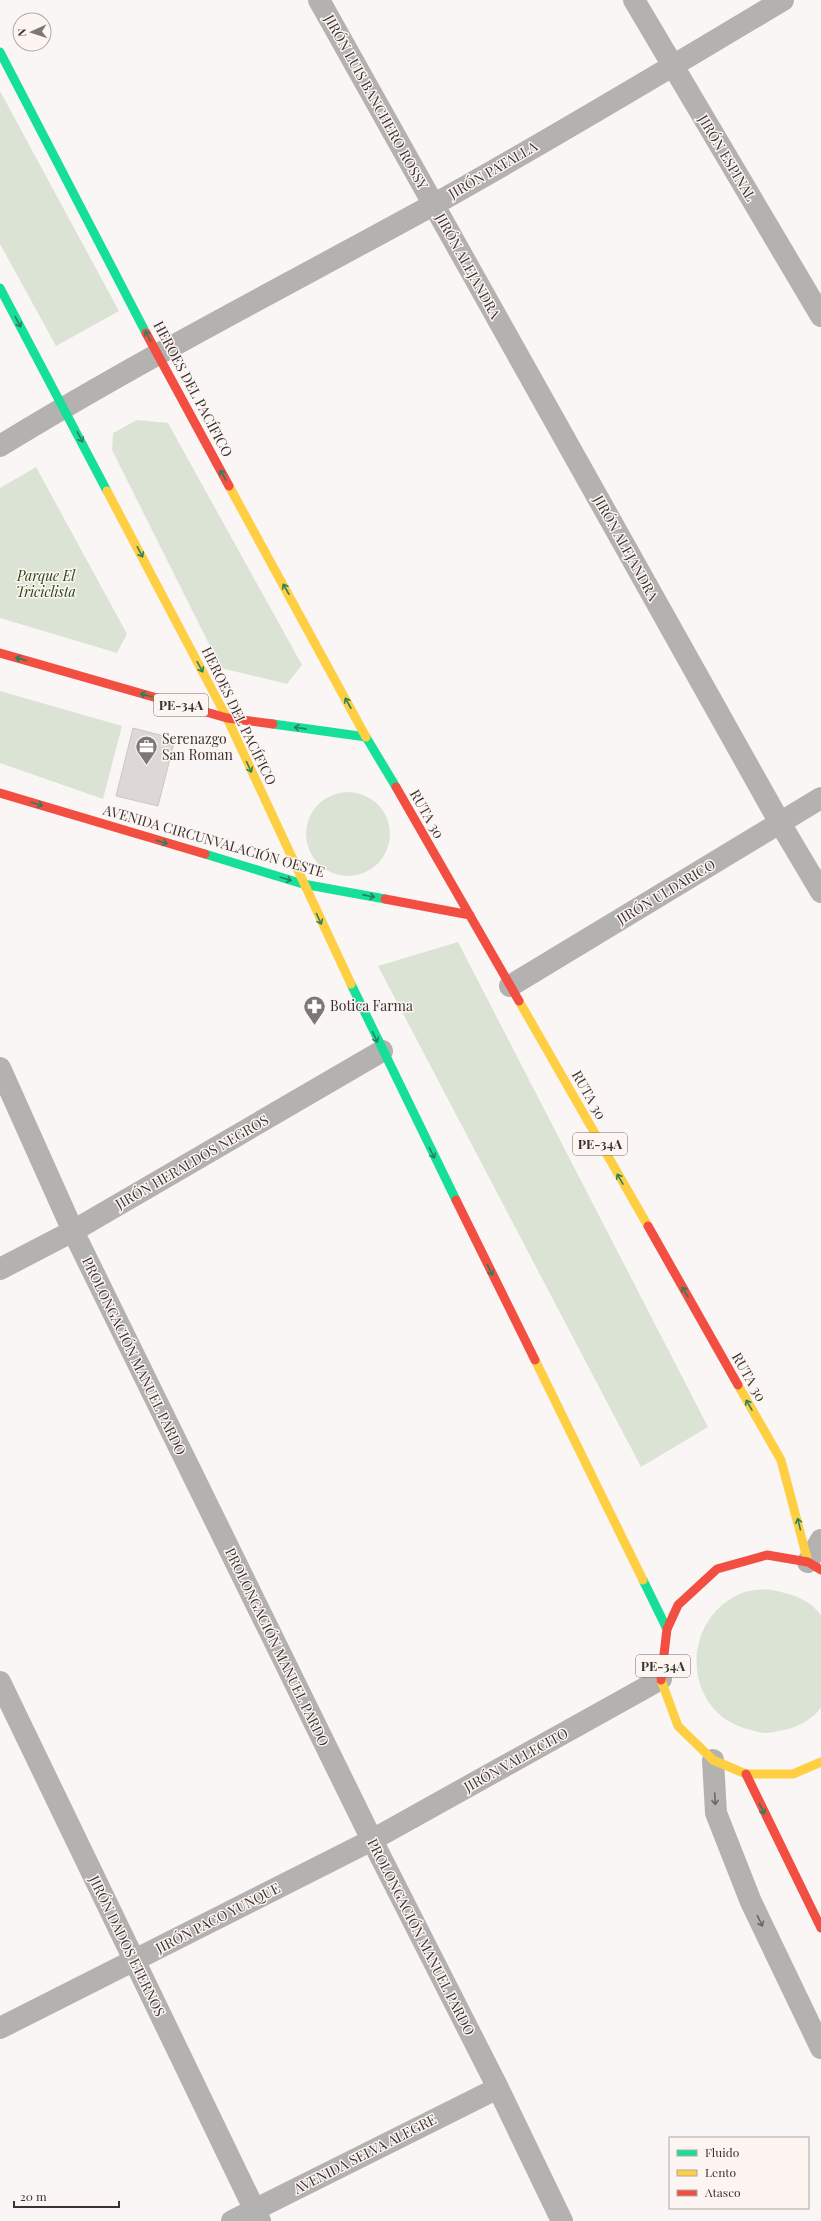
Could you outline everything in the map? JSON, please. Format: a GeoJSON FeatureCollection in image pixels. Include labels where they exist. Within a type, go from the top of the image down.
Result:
{"type":"FeatureCollection","features":[{"type":"Feature","properties":{"kind":"main road","name":"HEROES DEL PACÍFICO"},"geometry":{"type":"LineString","coordinates":[[0,52],[158,355],[366,737]]}},
{"type":"Feature","properties":{"kind":"main road","name":"HEROES DEL PACÍFICO"},"geometry":{"type":"LineString","coordinates":[[0,288],[227,718],[303,884]]}},
{"type":"Feature","properties":{"kind":"main road","name":"PE-34A"},"geometry":{"type":"LineString","coordinates":[[0,653],[227,718],[366,737]]}},
{"type":"Feature","properties":{"kind":"main road","name":"RUTA 30"},"geometry":{"type":"LineString","coordinates":[[366,737],[470,915],[780,1460],[814,1566]]}},
{"type":"Feature","properties":{"kind":"main road","name":"AVENIDA CIRCUNVALACIÓN OESTE"},"geometry":{"type":"LineString","coordinates":[[0,793],[303,884],[470,915]]}},
{"type":"Feature","properties":{"kind":"main road"},"geometry":{"type":"LineString","coordinates":[[303,884],[382,1051],[667,1629]]}},
{"type":"Feature","properties":{"kind":"main road","name":"PE-34A"},"geometry":{"type":"LineString","coordinates":[[814,1566],[767,1555],[717,1569],[678,1605],[667,1629],[661,1679],[678,1726],[713,1760],[746,1774],[794,1774],[821,1762]]}},
{"type":"Feature","properties":{"kind":"main road"},"geometry":{"type":"LineString","coordinates":[[746,1774],[821,1928]]}},
{"type":"Feature","properties":{"kind":"street","name":"JIRÓN LUIS BANCHERO ROSSY"},"geometry":{"type":"LineString","coordinates":[[319,0],[434,204]]}},
{"type":"Feature","properties":{"kind":"street","name":"JIRÓN ESPINAL"},"geometry":{"type":"LineString","coordinates":[[634,0],[672,67],[821,316]]}},
{"type":"Feature","properties":{"kind":"street","name":"JIRÓN PATALLA"},"geometry":{"type":"LineString","coordinates":[[0,446],[64,407],[434,204],[672,67],[782,0]]}},
{"type":"Feature","properties":{"kind":"street","name":"JIRÓN ALEJANDRA"},"geometry":{"type":"LineString","coordinates":[[434,204],[780,823],[821,892]]}},
{"type":"Feature","properties":{"kind":"street","name":"JIRÓN ULDARICO"},"geometry":{"type":"LineString","coordinates":[[510,986],[821,798]]}},
{"type":"Feature","properties":{"kind":"street","name":"JIRÓN HERALDOS NEGROS"},"geometry":{"type":"LineString","coordinates":[[0,1269],[73,1231],[382,1051]]}},
{"type":"Feature","properties":{"kind":"street","name":"PROLONGACIÓN MANUEL PARDO"},"geometry":{"type":"LineString","coordinates":[[0,1068],[73,1231],[372,1840],[498,2088],[562,2221]]}},
{"type":"Feature","properties":{"kind":"street"},"geometry":{"type":"LineString","coordinates":[[814,1566],[821,1540]]}},
{"type":"Feature","properties":{"kind":"street","name":"JIRÓN VALLECITO"},"geometry":{"type":"LineString","coordinates":[[372,1840],[661,1679]]}},
{"type":"Feature","properties":{"kind":"street","name":"JIRÓN DADOS ETERNOS"},"geometry":{"type":"LineString","coordinates":[[0,1682],[257,2215]]}},
{"type":"Feature","properties":{"kind":"street"},"geometry":{"type":"LineString","coordinates":[[713,1760],[716,1813],[751,1902],[821,2048]]}},
{"type":"Feature","properties":{"kind":"street","name":"JIRÓN PACO YUNQUE"},"geometry":{"type":"LineString","coordinates":[[0,2028],[372,1840]]}},
{"type":"Feature","properties":{"kind":"street","name":"AVENIDA SELVA ALEGRE"},"geometry":{"type":"LineString","coordinates":[[232,2221],[257,2215],[498,2088]]}},
{"type":"Feature","properties":{"kind":"green space"},"geometry":{"type":"Polygon","coordinates":[[[0,91],[119,311],[56,346],[0,244],[0,91]]]}},
{"type":"Feature","properties":{"kind":"green space"},"geometry":{"type":"Polygon","coordinates":[[[137,420],[168,423],[302,665],[287,684],[221,668],[112,450],[113,433],[137,420]]]}},
{"type":"Feature","properties":{"kind":"green space","name":"Parque El Triciclista"},"geometry":{"type":"Polygon","coordinates":[[[36,467],[127,634],[117,653],[0,618],[0,488],[36,467]]]}},
{"type":"Feature","properties":{"kind":"green space"},"geometry":{"type":"Polygon","coordinates":[[[0,691],[122,726],[103,799],[0,763],[0,691]]]}},
{"type":"Feature","properties":{"kind":"green space"},"geometry":{"type":"Polygon","coordinates":[[[340,792],[356,792],[372,799],[383,810],[390,826],[390,842],[387,850],[378,864],[372,869],[356,876],[340,876],[324,869],[313,858],[306,842],[306,826],[313,810],[324,799],[340,792]]]}},
{"type":"Feature","properties":{"kind":"green space"},"geometry":{"type":"Polygon","coordinates":[[[458,942],[708,1427],[641,1467],[378,966],[458,942]]]}},
{"type":"Feature","properties":{"kind":"green space"},"geometry":{"type":"Polygon","coordinates":[[[767,1589],[797,1597],[810,1604],[821,1615],[821,1707],[814,1715],[799,1725],[788,1729],[765,1733],[747,1729],[726,1719],[710,1704],[700,1685],[697,1664],[699,1643],[707,1624],[720,1607],[740,1594],[754,1590],[767,1589]]]}},
{"type":"Feature","properties":{"kind":"building","name":"Serenazgo San Roman"},"geometry":{"type":"Polygon","coordinates":[[[133,728],[175,739],[158,806],[116,796],[133,728]]]}},
{"type":"Feature","properties":{"kind":"traffic: fast"},"geometry":{"type":"LineString","coordinates":[[0,52],[146,333]]}},
{"type":"Feature","properties":{"kind":"traffic: fast"},"geometry":{"type":"LineString","coordinates":[[0,288],[107,491]]}},
{"type":"Feature","properties":{"kind":"traffic: fast"},"geometry":{"type":"LineString","coordinates":[[273,724],[366,737],[396,787]]}},
{"type":"Feature","properties":{"kind":"traffic: fast"},"geometry":{"type":"LineString","coordinates":[[205,854],[303,884],[385,899]]}},
{"type":"Feature","properties":{"kind":"traffic: fast"},"geometry":{"type":"LineString","coordinates":[[351,984],[456,1200]]}},
{"type":"Feature","properties":{"kind":"traffic: fast"},"geometry":{"type":"LineString","coordinates":[[643,1580],[667,1629]]}},
{"type":"Feature","properties":{"kind":"traffic: slow"},"geometry":{"type":"LineString","coordinates":[[229,486],[366,737]]}},
{"type":"Feature","properties":{"kind":"traffic: slow"},"geometry":{"type":"LineString","coordinates":[[107,491],[227,718]]}},
{"type":"Feature","properties":{"kind":"traffic: slow"},"geometry":{"type":"LineString","coordinates":[[227,718],[351,984]]}},
{"type":"Feature","properties":{"kind":"traffic: slow"},"geometry":{"type":"LineString","coordinates":[[519,1001],[648,1226]]}},
{"type":"Feature","properties":{"kind":"traffic: slow"},"geometry":{"type":"LineString","coordinates":[[535,1360],[643,1580]]}},
{"type":"Feature","properties":{"kind":"traffic: slow"},"geometry":{"type":"LineString","coordinates":[[738,1385],[781,1460],[808,1562]]}},
{"type":"Feature","properties":{"kind":"traffic: slow"},"geometry":{"type":"LineString","coordinates":[[661,1680],[678,1726],[713,1760],[746,1774],[793,1774],[821,1762]]}},
{"type":"Feature","properties":{"kind":"traffic: jam"},"geometry":{"type":"LineString","coordinates":[[146,333],[229,486]]}},
{"type":"Feature","properties":{"kind":"traffic: jam"},"geometry":{"type":"LineString","coordinates":[[0,653],[227,718],[273,724]]}},
{"type":"Feature","properties":{"kind":"traffic: jam"},"geometry":{"type":"LineString","coordinates":[[396,787],[519,1001]]}},
{"type":"Feature","properties":{"kind":"traffic: jam"},"geometry":{"type":"LineString","coordinates":[[0,793],[205,854]]}},
{"type":"Feature","properties":{"kind":"traffic: jam"},"geometry":{"type":"LineString","coordinates":[[385,899],[470,915]]}},
{"type":"Feature","properties":{"kind":"traffic: jam"},"geometry":{"type":"LineString","coordinates":[[456,1200],[535,1360]]}},
{"type":"Feature","properties":{"kind":"traffic: jam"},"geometry":{"type":"LineString","coordinates":[[648,1226],[738,1385]]}},
{"type":"Feature","properties":{"kind":"traffic: jam"},"geometry":{"type":"LineString","coordinates":[[661,1680],[667,1629],[678,1605],[717,1569],[767,1555],[808,1562],[821,1570]]}},
{"type":"Feature","properties":{"kind":"traffic: jam"},"geometry":{"type":"LineString","coordinates":[[746,1774],[821,1928]]}},
{"type":"Feature","properties":{"kind":"place","name":"Serenazgo San Roman"},"geometry":{"type":"Point","coordinates":[146,766]}},
{"type":"Feature","properties":{"kind":"place","name":"Botica Farma"},"geometry":{"type":"Point","coordinates":[315,1026]}}]}
